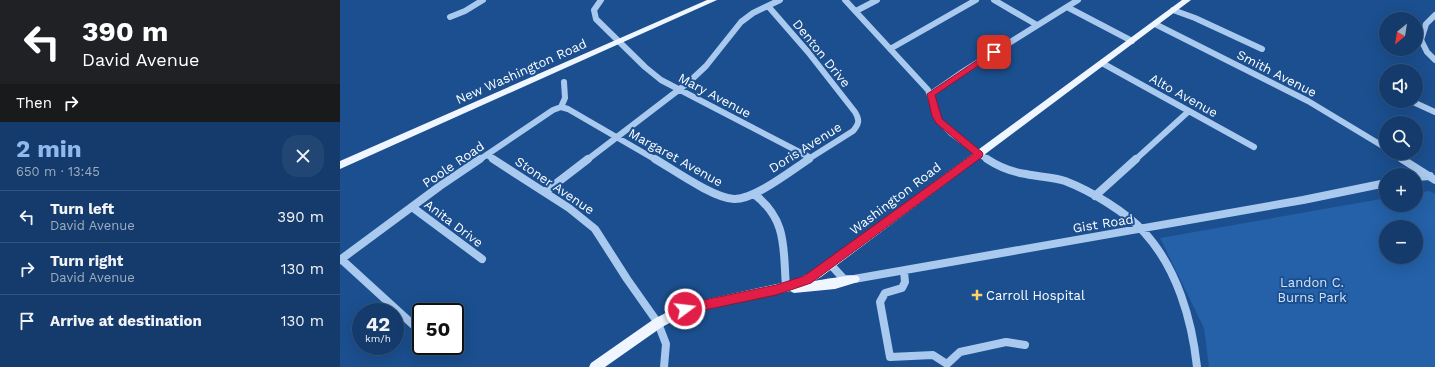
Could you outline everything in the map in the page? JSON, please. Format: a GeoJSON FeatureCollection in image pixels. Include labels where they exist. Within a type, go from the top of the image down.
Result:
{"type":"FeatureCollection","features":[{"type":"Feature","properties":{"kind":"main road","name":"New Washington Road"},"geometry":{"type":"LineString","coordinates":[[340,166],[713,0]]}},
{"type":"Feature","properties":{"kind":"main road","name":"Washington Road"},"geometry":{"type":"LineString","coordinates":[[595,367],[658,323],[685,309],[786,287],[808,280],[1187,0]]}},
{"type":"Feature","properties":{"kind":"main road"},"geometry":{"type":"LineString","coordinates":[[786,287],[800,288],[835,284],[854,279]]}},
{"type":"Feature","properties":{"kind":"street"},"geometry":{"type":"LineString","coordinates":[[450,17],[465,12],[484,0]]}},
{"type":"Feature","properties":{"kind":"street"},"geometry":{"type":"LineString","coordinates":[[601,0],[594,10],[595,16],[619,42]]}},
{"type":"Feature","properties":{"kind":"street"},"geometry":{"type":"LineString","coordinates":[[545,192],[679,90],[706,66],[741,22],[753,13],[780,0]]}},
{"type":"Feature","properties":{"kind":"street"},"geometry":{"type":"LineString","coordinates":[[845,0],[931,94],[934,111],[939,121],[979,154],[1008,170],[1025,175],[1062,180],[1095,196],[1141,229],[1173,278],[1184,303],[1193,336],[1197,367]]}},
{"type":"Feature","properties":{"kind":"street"},"geometry":{"type":"LineString","coordinates":[[856,11],[877,0]]}},
{"type":"Feature","properties":{"kind":"street"},"geometry":{"type":"LineString","coordinates":[[890,49],[976,0]]}},
{"type":"Feature","properties":{"kind":"street"},"geometry":{"type":"LineString","coordinates":[[994,0],[1037,25]]}},
{"type":"Feature","properties":{"kind":"street"},"geometry":{"type":"LineString","coordinates":[[931,94],[964,71],[1078,0]]}},
{"type":"Feature","properties":{"kind":"street","name":"Denton Drive"},"geometry":{"type":"LineString","coordinates":[[768,6],[790,31],[857,116]]}},
{"type":"Feature","properties":{"kind":"street"},"geometry":{"type":"LineString","coordinates":[[1067,7],[1132,42]]}},
{"type":"Feature","properties":{"kind":"street"},"geometry":{"type":"LineString","coordinates":[[1173,10],[1192,16],[1262,49]]}},
{"type":"Feature","properties":{"kind":"street"},"geometry":{"type":"LineString","coordinates":[[1435,15],[1426,24],[1421,40],[1426,52],[1435,60]]}},
{"type":"Feature","properties":{"kind":"street","name":"Smith Avenue"},"geometry":{"type":"LineString","coordinates":[[1155,24],[1308,101],[1379,144]]}},
{"type":"Feature","properties":{"kind":"street","name":"Mary Avenue"},"geometry":{"type":"LineString","coordinates":[[619,42],[654,75],[679,90],[810,157]]}},
{"type":"Feature","properties":{"kind":"street","name":"Alto Avenue"},"geometry":{"type":"LineString","coordinates":[[1102,63],[1254,147]]}},
{"type":"Feature","properties":{"kind":"street"},"geometry":{"type":"LineString","coordinates":[[561,107],[565,98],[564,82]]}},
{"type":"Feature","properties":{"kind":"street"},"geometry":{"type":"LineString","coordinates":[[1423,106],[1435,112]]}},
{"type":"Feature","properties":{"kind":"street","name":"Margaret Avenue"},"geometry":{"type":"LineString","coordinates":[[561,107],[568,109],[719,196],[735,199],[754,194]]}},
{"type":"Feature","properties":{"kind":"street","name":"Poole Road"},"geometry":{"type":"LineString","coordinates":[[340,260],[412,207],[487,155],[553,110],[561,107]]}},
{"type":"Feature","properties":{"kind":"street"},"geometry":{"type":"LineString","coordinates":[[1095,196],[1189,111]]}},
{"type":"Feature","properties":{"kind":"street","name":"Doris Avenue"},"geometry":{"type":"LineString","coordinates":[[754,194],[853,131],[858,126],[859,122],[857,116]]}},
{"type":"Feature","properties":{"kind":"street","name":"Stoner Avenue"},"geometry":{"type":"LineString","coordinates":[[487,155],[569,208],[595,229],[610,248],[627,279],[658,323],[666,344],[664,367]]}},
{"type":"Feature","properties":{"kind":"street"},"geometry":{"type":"LineString","coordinates":[[1404,160],[1433,178]]}},
{"type":"Feature","properties":{"kind":"street"},"geometry":{"type":"LineString","coordinates":[[1423,177],[1433,178]]}},
{"type":"Feature","properties":{"kind":"street","name":"Gist Road"},"geometry":{"type":"LineString","coordinates":[[854,279],[1303,200],[1379,184]]}},
{"type":"Feature","properties":{"kind":"street"},"geometry":{"type":"LineString","coordinates":[[754,194],[767,204],[777,220],[782,241],[786,287]]}},
{"type":"Feature","properties":{"kind":"street","name":"Anita Drive"},"geometry":{"type":"LineString","coordinates":[[412,207],[482,259]]}},
{"type":"Feature","properties":{"kind":"street"},"geometry":{"type":"LineString","coordinates":[[340,260],[412,324]]}},
{"type":"Feature","properties":{"kind":"street"},"geometry":{"type":"LineString","coordinates":[[830,264],[844,279],[854,279]]}},
{"type":"Feature","properties":{"kind":"street"},"geometry":{"type":"LineString","coordinates":[[904,271],[906,279],[903,288],[898,291],[885,293],[882,295],[880,302],[890,357],[933,355],[947,364],[960,352],[1006,342],[1026,344]]}},
{"type":"Feature","properties":{"kind":"green space","name":"Landon C. Burns Park"},"geometry":{"type":"Polygon","coordinates":[[[1429,191],[1435,194],[1435,367],[1209,367],[1204,328],[1160,238],[1379,199],[1379,212],[1423,212],[1423,192],[1429,191]]]}},
{"type":"Feature","properties":{"kind":"place","name":"Carroll Hospital"},"geometry":{"type":"Point","coordinates":[977,295]}},
{"type":"Feature","properties":{"kind":"route"},"geometry":{"type":"LineString","coordinates":[[685,309],[776,290],[808,280],[979,154],[949,131],[939,121],[933,107],[931,94],[994,52]]}}]}
